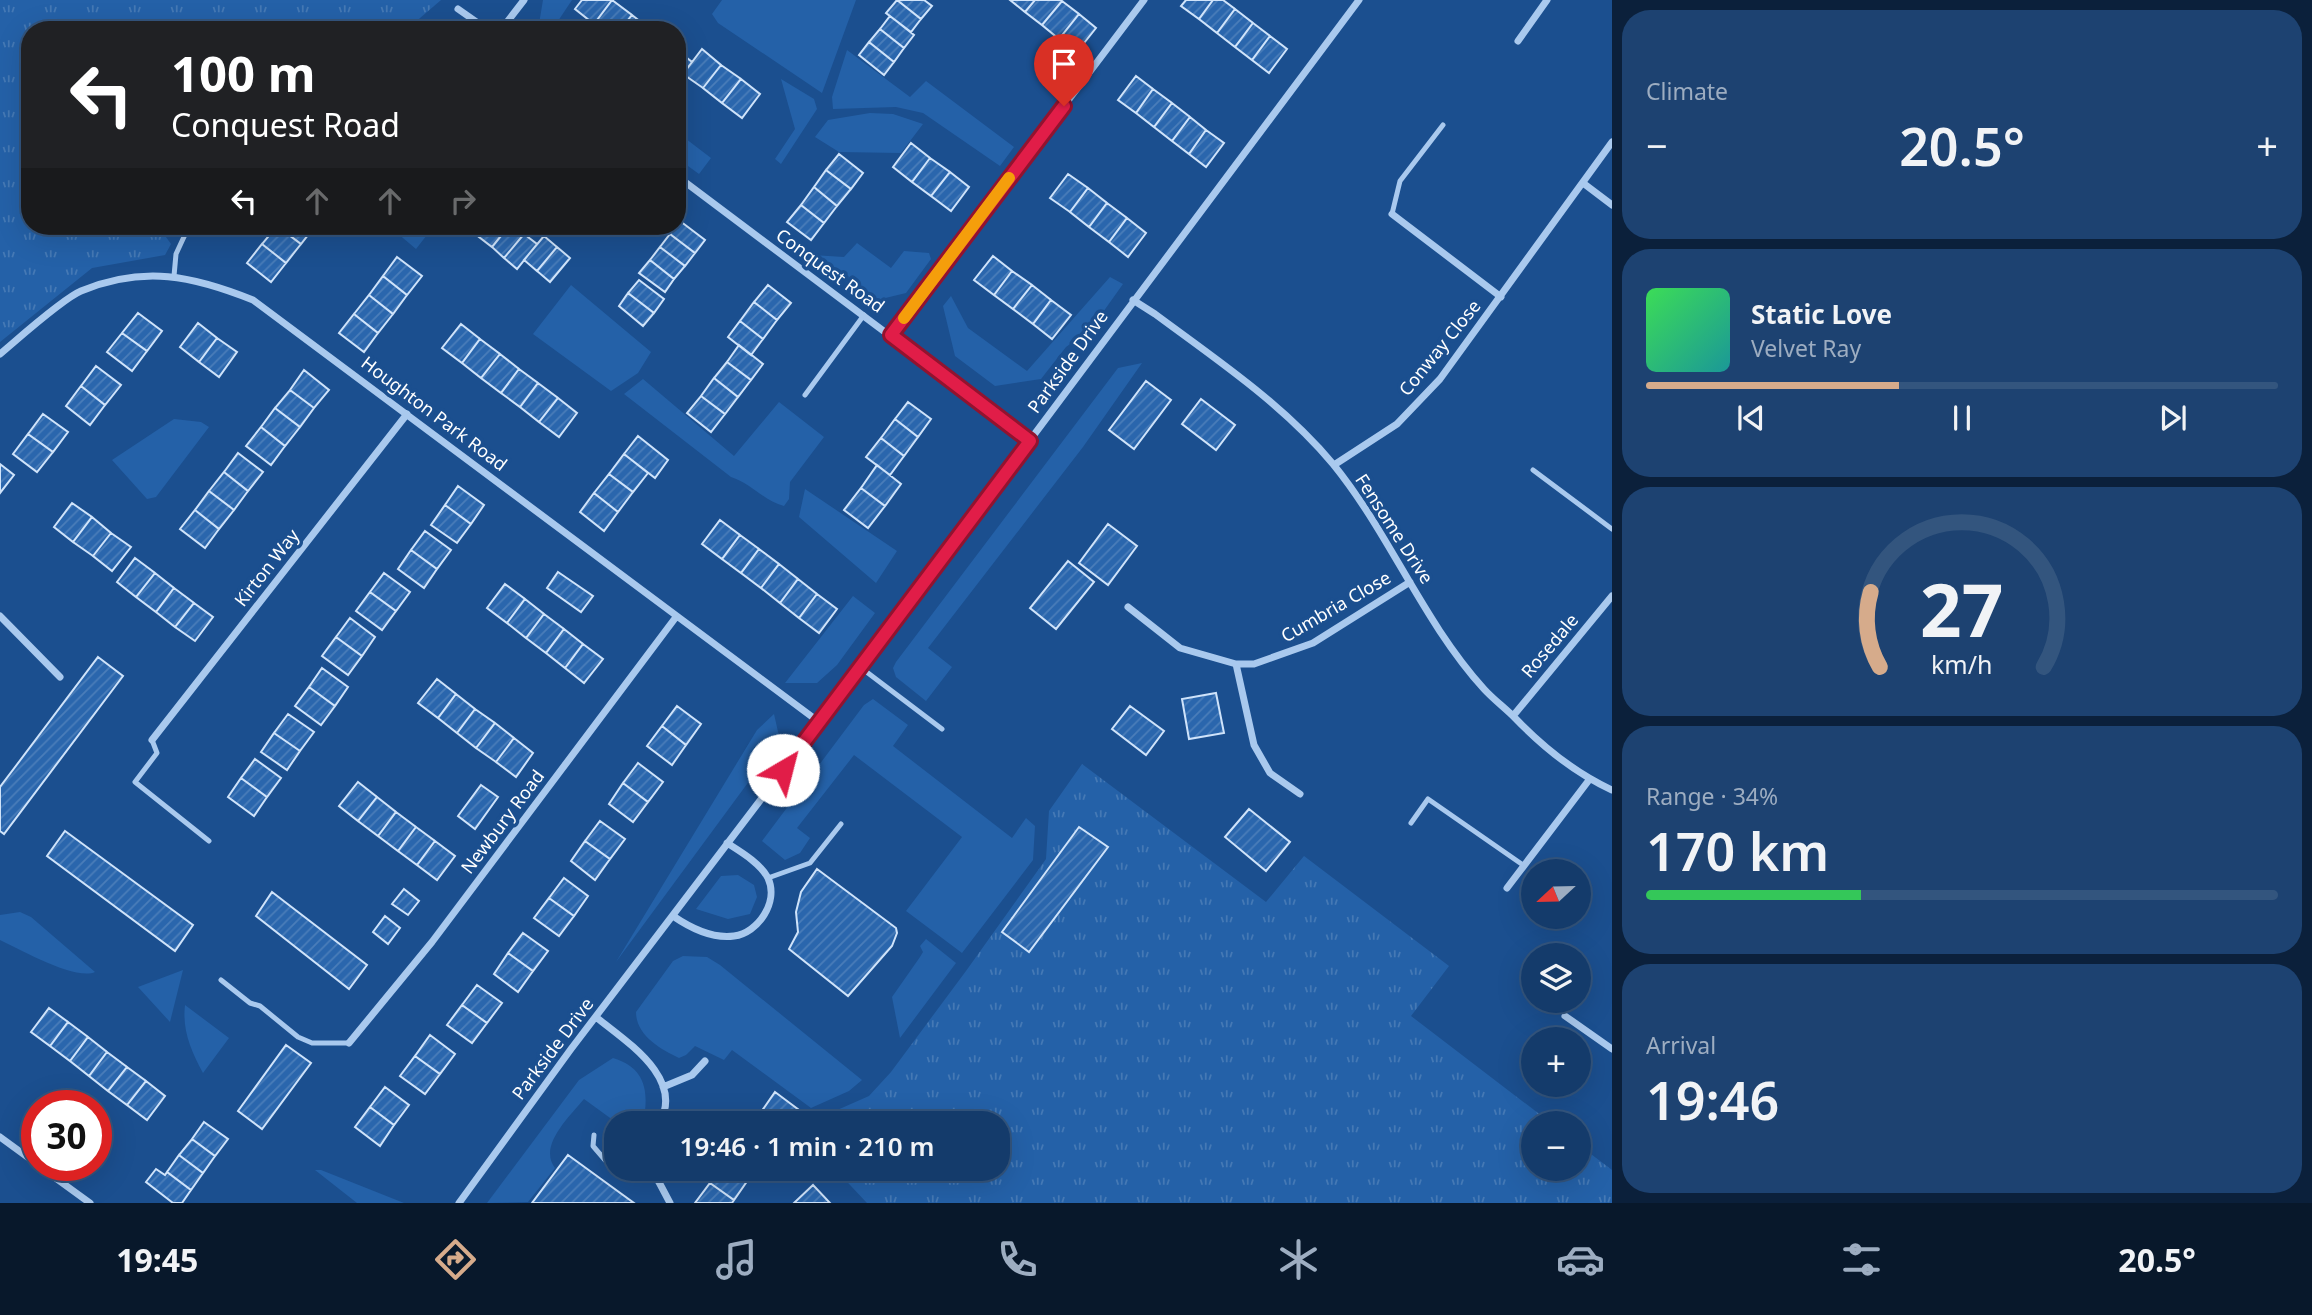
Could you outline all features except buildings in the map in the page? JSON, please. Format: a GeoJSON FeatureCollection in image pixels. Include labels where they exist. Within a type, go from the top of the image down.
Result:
{"type":"FeatureCollection","features":[{"type":"Feature","properties":{"kind":"street"},"geometry":{"type":"LineString","coordinates":[[508,21],[524,0]]}},
{"type":"Feature","properties":{"kind":"street"},"geometry":{"type":"LineString","coordinates":[[891,335],[1144,0]]}},
{"type":"Feature","properties":{"kind":"street","name":"Parkside Drive"},"geometry":{"type":"LineString","coordinates":[[459,1203],[1359,0]]}},
{"type":"Feature","properties":{"kind":"street"},"geometry":{"type":"LineString","coordinates":[[1518,41],[1548,0]]}},
{"type":"Feature","properties":{"kind":"street"},"geometry":{"type":"LineString","coordinates":[[458,9],[475,21]]}},
{"type":"Feature","properties":{"kind":"street","name":"Conway Close"},"geometry":{"type":"LineString","coordinates":[[1334,466],[1397,424],[1440,379],[1612,142]]}},
{"type":"Feature","properties":{"kind":"street","name":"Conquest Road"},"geometry":{"type":"LineString","coordinates":[[686,183],[1030,441]]}},
{"type":"Feature","properties":{"kind":"street"},"geometry":{"type":"LineString","coordinates":[[1583,183],[1612,205]]}},
{"type":"Feature","properties":{"kind":"street","name":"Conway Close"},"geometry":{"type":"LineString","coordinates":[[1392,214],[1502,297]]}},
{"type":"Feature","properties":{"kind":"street","name":"Houghton Park Road"},"geometry":{"type":"LineString","coordinates":[[0,354],[79,291],[142,276],[174,276],[207,282],[253,300],[819,722]]}},
{"type":"Feature","properties":{"kind":"street","name":"Fensome Drive"},"geometry":{"type":"LineString","coordinates":[[1133,300],[1279,408],[1334,466],[1484,689],[1531,735],[1589,780],[1612,790]]}},
{"type":"Feature","properties":{"kind":"street","name":"Kirton Way"},"geometry":{"type":"LineString","coordinates":[[152,740],[407,414]]}},
{"type":"Feature","properties":{"kind":"street","name":"Cumbria Close"},"geometry":{"type":"LineString","coordinates":[[1128,607],[1180,648],[1236,664],[1254,664],[1294,652],[1410,582]]}},
{"type":"Feature","properties":{"kind":"street","name":"Rosedale"},"geometry":{"type":"LineString","coordinates":[[1513,716],[1612,596]]}},
{"type":"Feature","properties":{"kind":"street"},"geometry":{"type":"LineString","coordinates":[[0,615],[60,677]]}},
{"type":"Feature","properties":{"kind":"street","name":"Newbury Road"},"geometry":{"type":"LineString","coordinates":[[349,1043],[432,942],[677,617]]}},
{"type":"Feature","properties":{"kind":"street"},"geometry":{"type":"LineString","coordinates":[[1236,664],[1254,745],[1270,773],[1300,794]]}},
{"type":"Feature","properties":{"kind":"street"},"geometry":{"type":"LineString","coordinates":[[1528,859],[1589,780]]}},
{"type":"Feature","properties":{"kind":"street"},"geometry":{"type":"LineString","coordinates":[[673,916],[690,928],[734,936],[754,927],[766,914],[772,893],[768,878],[754,862],[727,843]]}},
{"type":"Feature","properties":{"kind":"street"},"geometry":{"type":"LineString","coordinates":[[1507,888],[1521,868]]}},
{"type":"Feature","properties":{"kind":"street"},"geometry":{"type":"LineString","coordinates":[[1565,1016],[1612,1049]]}},
{"type":"Feature","properties":{"kind":"street"},"geometry":{"type":"LineString","coordinates":[[596,1017],[652,1063],[663,1087],[663,1111]]}},
{"type":"Feature","properties":{"kind":"street"},"geometry":{"type":"LineString","coordinates":[[663,1087],[692,1075],[705,1061]]}},
{"type":"Feature","properties":{"kind":"street"},"geometry":{"type":"LineString","coordinates":[[0,1137],[21,1152]]}},
{"type":"Feature","properties":{"kind":"street"},"geometry":{"type":"LineString","coordinates":[[60,1181],[90,1203]]}},
{"type":"Feature","properties":{"kind":"street"},"geometry":{"type":"LineString","coordinates":[[658,1181],[670,1203]]}},
{"type":"Feature","properties":{"kind":"lane"},"geometry":{"type":"LineString","coordinates":[[1392,214],[1400,181],[1443,125]]}},
{"type":"Feature","properties":{"kind":"lane"},"geometry":{"type":"LineString","coordinates":[[174,276],[176,254],[185,235]]}},
{"type":"Feature","properties":{"kind":"lane"},"geometry":{"type":"LineString","coordinates":[[805,395],[864,315]]}},
{"type":"Feature","properties":{"kind":"lane"},"geometry":{"type":"LineString","coordinates":[[1533,470],[1612,529]]}},
{"type":"Feature","properties":{"kind":"lane"},"geometry":{"type":"LineString","coordinates":[[860,667],[942,729]]}},
{"type":"Feature","properties":{"kind":"lane"},"geometry":{"type":"LineString","coordinates":[[152,740],[157,753],[135,782],[209,841]]}},
{"type":"Feature","properties":{"kind":"lane"},"geometry":{"type":"LineString","coordinates":[[1411,823],[1427,799],[1521,864]]}},
{"type":"Feature","properties":{"kind":"lane"},"geometry":{"type":"LineString","coordinates":[[768,878],[810,863],[841,824]]}},
{"type":"Feature","properties":{"kind":"lane"},"geometry":{"type":"LineString","coordinates":[[221,980],[250,1003],[260,1006],[298,1037],[312,1044],[349,1043]]}},
{"type":"Feature","properties":{"kind":"lane"},"geometry":{"type":"LineString","coordinates":[[594,1135],[593,1146],[604,1159]]}},
{"type":"Feature","properties":{"kind":"green space"},"geometry":{"type":"Polygon","coordinates":[[[0,0],[441,0],[416,21],[21,21],[21,235],[164,235],[171,244],[165,255],[92,268],[0,342],[0,0]]]}},
{"type":"Feature","properties":{"kind":"green space"},"geometry":{"type":"Polygon","coordinates":[[[543,0],[572,0],[558,21],[540,21],[543,0]]]}},
{"type":"Feature","properties":{"kind":"green space"},"geometry":{"type":"Polygon","coordinates":[[[722,0],[856,0],[822,93],[718,23],[712,14],[722,0]]]}},
{"type":"Feature","properties":{"kind":"green space"},"geometry":{"type":"Polygon","coordinates":[[[847,50],[910,97],[926,81],[1014,147],[1000,166],[923,113],[896,107],[833,109],[832,97],[847,50]]]}},
{"type":"Feature","properties":{"kind":"green space"},"geometry":{"type":"Polygon","coordinates":[[[781,79],[814,99],[817,109],[781,164],[775,159],[795,129],[781,79]]]}},
{"type":"Feature","properties":{"kind":"green space"},"geometry":{"type":"Polygon","coordinates":[[[870,113],[893,114],[923,124],[901,153],[839,152],[815,137],[828,120],[870,113]]]}},
{"type":"Feature","properties":{"kind":"green space"},"geometry":{"type":"Polygon","coordinates":[[[686,139],[711,158],[699,174],[686,165],[686,139]]]}},
{"type":"Feature","properties":{"kind":"green space"},"geometry":{"type":"Polygon","coordinates":[[[399,235],[427,235],[416,249],[399,235]]]}},
{"type":"Feature","properties":{"kind":"green space"},"geometry":{"type":"Polygon","coordinates":[[[857,243],[891,268],[904,251],[929,253],[931,259],[906,293],[873,301],[860,294],[812,255],[844,257],[857,243]]]}},
{"type":"Feature","properties":{"kind":"green space"},"geometry":{"type":"Polygon","coordinates":[[[1110,277],[1123,284],[1091,329],[1066,347],[1041,379],[995,386],[955,356],[943,306],[951,296],[968,328],[1027,371],[1110,277]]]}},
{"type":"Feature","properties":{"kind":"green space"},"geometry":{"type":"Polygon","coordinates":[[[571,285],[651,352],[638,373],[611,391],[533,334],[571,285]]]}},
{"type":"Feature","properties":{"kind":"green space"},"geometry":{"type":"Polygon","coordinates":[[[1142,363],[1083,447],[928,648],[952,667],[926,701],[896,677],[893,668],[896,662],[1118,368],[1142,363]]]}},
{"type":"Feature","properties":{"kind":"green space"},"geometry":{"type":"Polygon","coordinates":[[[643,379],[734,456],[779,402],[824,437],[790,482],[789,499],[784,506],[731,477],[624,394],[643,379]]]}},
{"type":"Feature","properties":{"kind":"green space"},"geometry":{"type":"Polygon","coordinates":[[[174,419],[201,422],[209,427],[156,497],[147,499],[112,460],[174,419]]]}},
{"type":"Feature","properties":{"kind":"green space"},"geometry":{"type":"Polygon","coordinates":[[[805,489],[897,551],[876,583],[799,517],[805,489]]]}},
{"type":"Feature","properties":{"kind":"green space"},"geometry":{"type":"Polygon","coordinates":[[[853,596],[875,613],[837,665],[817,683],[785,683],[853,596]]]}},
{"type":"Feature","properties":{"kind":"green space"},"geometry":{"type":"Polygon","coordinates":[[[873,699],[908,725],[893,746],[1012,838],[1026,818],[1035,826],[1033,860],[962,953],[906,911],[962,837],[854,755],[797,828],[810,838],[800,853],[785,860],[762,841],[864,705],[873,699]]]}},
{"type":"Feature","properties":{"kind":"green space"},"geometry":{"type":"Polygon","coordinates":[[[774,714],[779,736],[775,746],[616,962],[757,730],[774,714]]]}},
{"type":"Feature","properties":{"kind":"green space"},"geometry":{"type":"Polygon","coordinates":[[[1082,764],[1266,902],[1304,856],[1449,966],[1411,1016],[1535,1111],[1521,1111],[1521,1181],[1591,1181],[1591,1154],[1612,1170],[1612,1203],[867,1203],[846,1181],[1010,1181],[1010,1111],[835,1111],[869,1096],[891,1072],[1046,859],[1049,811],[1082,764]]]}},
{"type":"Feature","properties":{"kind":"green space"},"geometry":{"type":"Polygon","coordinates":[[[738,875],[754,885],[757,897],[750,914],[728,919],[696,909],[721,876],[738,875]]]}},
{"type":"Feature","properties":{"kind":"green space"},"geometry":{"type":"Polygon","coordinates":[[[20,912],[31,917],[95,972],[86,974],[62,968],[0,940],[0,915],[20,912]]]}},
{"type":"Feature","properties":{"kind":"green space"},"geometry":{"type":"Polygon","coordinates":[[[926,939],[956,963],[900,1038],[892,997],[923,952],[920,946],[926,939]]]}},
{"type":"Feature","properties":{"kind":"green space"},"geometry":{"type":"Polygon","coordinates":[[[683,956],[707,957],[720,965],[862,1080],[849,1091],[811,1108],[732,1050],[724,1060],[695,1046],[679,1058],[657,1046],[640,1028],[636,1012],[673,961],[683,956]]]}},
{"type":"Feature","properties":{"kind":"green space"},"geometry":{"type":"Polygon","coordinates":[[[183,970],[170,1022],[138,987],[183,970]]]}},
{"type":"Feature","properties":{"kind":"green space"},"geometry":{"type":"Polygon","coordinates":[[[185,1005],[229,1038],[203,1073],[188,1040],[185,1005]]]}},
{"type":"Feature","properties":{"kind":"green space"},"geometry":{"type":"Polygon","coordinates":[[[613,1058],[624,1062],[633,1068],[643,1083],[645,1111],[604,1111],[604,1114],[584,1099],[553,1141],[550,1150],[555,1168],[528,1202],[487,1203],[579,1080],[613,1058]]]}},
{"type":"Feature","properties":{"kind":"green space"},"geometry":{"type":"Polygon","coordinates":[[[315,1170],[321,1170],[404,1203],[357,1203],[315,1170]]]}},
{"type":"Feature","properties":{"kind":"slow traffic"},"geometry":{"type":"LineString","coordinates":[[904,318],[1009,178]]}},
{"type":"Feature","properties":{"kind":"route"},"geometry":{"type":"LineString","coordinates":[[783,770],[1030,441],[891,335],[1064,106]]}}]}
